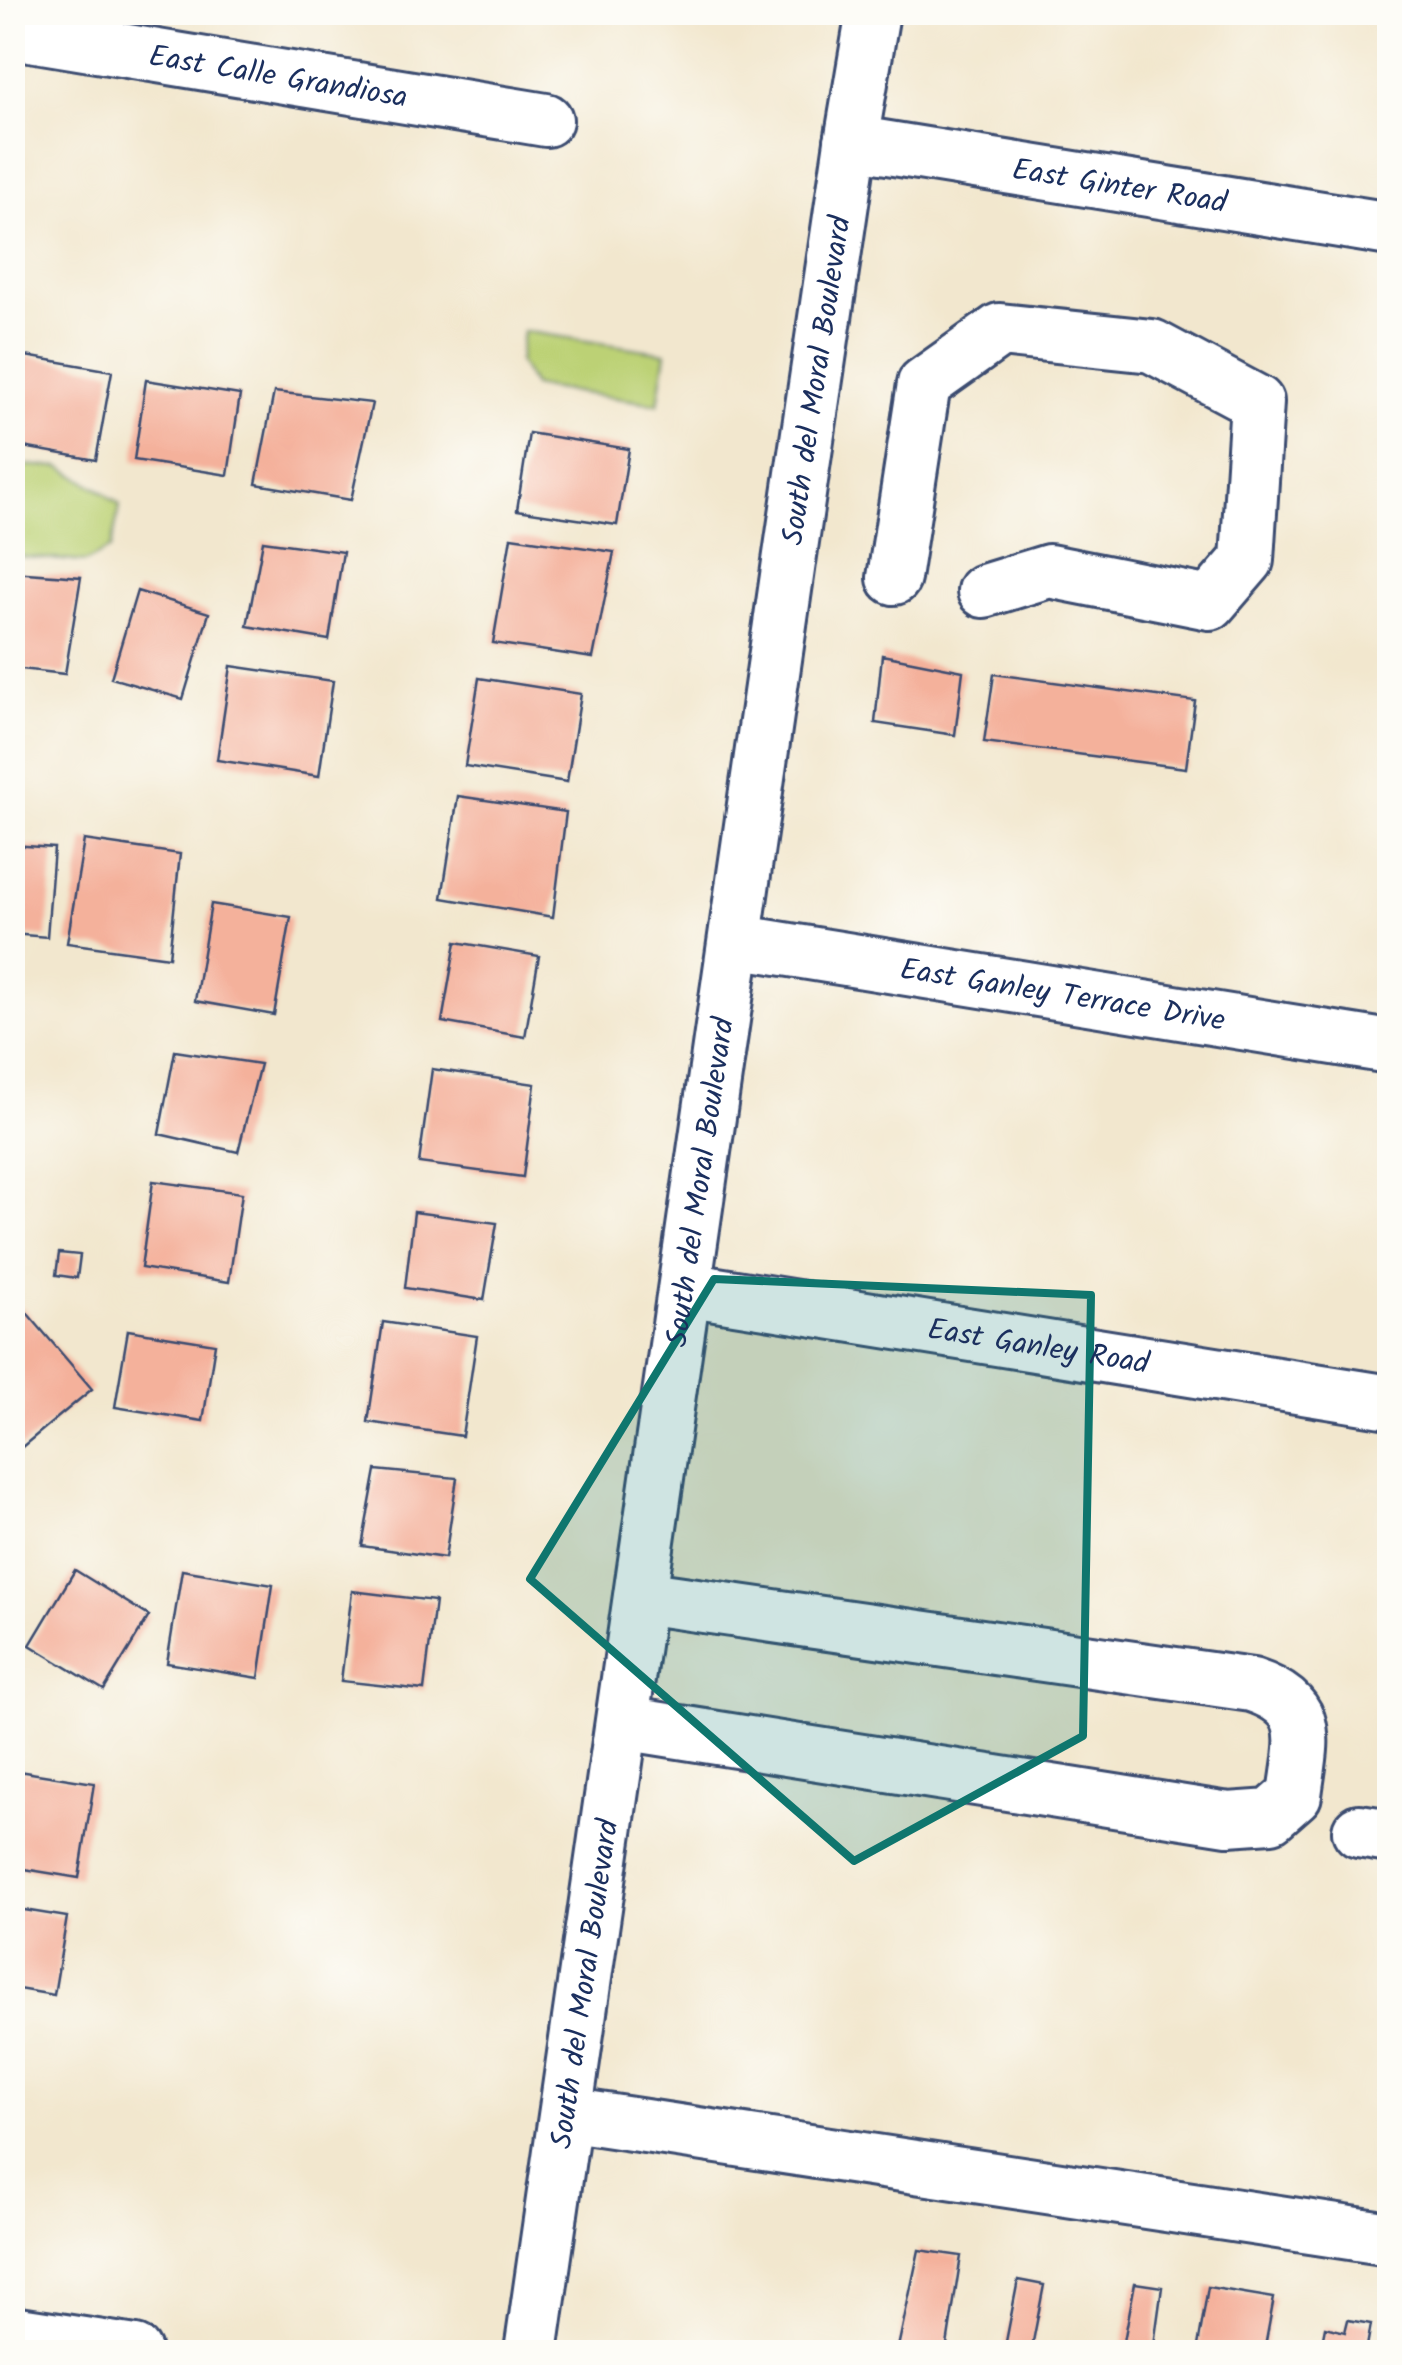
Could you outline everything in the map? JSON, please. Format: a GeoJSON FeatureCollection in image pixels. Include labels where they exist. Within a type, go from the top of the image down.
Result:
{"type":"FeatureCollection","features":[{"type":"Feature","properties":{"kind":"street","name":"South del Moral Boulevard"},"geometry":{"type":"LineString","coordinates":[[532,2352],[851,142],[873,12]]}},
{"type":"Feature","properties":{"kind":"street","name":"East Calle Grandiosa"},"geometry":{"type":"LineString","coordinates":[[12,32],[546,120]]}},
{"type":"Feature","properties":{"kind":"street","name":"East Ginter Road"},"geometry":{"type":"LineString","coordinates":[[851,142],[1390,229]]}},
{"type":"Feature","properties":{"kind":"street"},"geometry":{"type":"LineString","coordinates":[[894,578],[924,384],[1000,330],[1152,346],[1256,402],[1246,560],[1210,603],[1050,570],[984,591]]}},
{"type":"Feature","properties":{"kind":"street","name":"East Ganley Terrace Drive"},"geometry":{"type":"LineString","coordinates":[[735,941],[1390,1048]]}},
{"type":"Feature","properties":{"kind":"street","name":"East Ganley Road"},"geometry":{"type":"LineString","coordinates":[[685,1289],[1390,1402]]}},
{"type":"Feature","properties":{"kind":"street"},"geometry":{"type":"LineString","coordinates":[[623,1722],[1228,1819],[1271,1816],[1285,1808],[1295,1795],[1303,1731],[1296,1711],[1271,1691],[1252,1685],[641,1597]]}},
{"type":"Feature","properties":{"kind":"street"},"geometry":{"type":"LineString","coordinates":[[566,2114],[1390,2239]]}},
{"type":"Feature","properties":{"kind":"street"},"geometry":{"type":"LineString","coordinates":[[12,2333],[135,2352]]}},
{"type":"Feature","properties":{"kind":"highlighted area"},"geometry":{"type":"Polygon","coordinates":[[[714,1279],[1091,1295],[1083,1736],[854,1861],[530,1579],[714,1279]]]}},
{"type":"Feature","properties":{"kind":"green space"},"geometry":{"type":"Polygon","coordinates":[[[523,331],[666,353],[658,404],[533,386],[519,362],[523,331]]]}},
{"type":"Feature","properties":{"kind":"green space"},"geometry":{"type":"Polygon","coordinates":[[[60,467],[120,505],[111,548],[85,562],[13,556],[13,468],[60,467]]]}},
{"type":"Feature","properties":{"kind":"building"},"geometry":{"type":"Polygon","coordinates":[[[20,355],[112,371],[96,460],[12,445],[12,397],[20,355]]]}},
{"type":"Feature","properties":{"kind":"building"},"geometry":{"type":"Polygon","coordinates":[[[146,380],[240,395],[228,475],[134,460],[146,380]]]}},
{"type":"Feature","properties":{"kind":"building"},"geometry":{"type":"Polygon","coordinates":[[[274,392],[372,403],[351,500],[256,484],[274,392]]]}},
{"type":"Feature","properties":{"kind":"building"},"geometry":{"type":"Polygon","coordinates":[[[529,433],[629,449],[617,525],[517,510],[529,433]]]}},
{"type":"Feature","properties":{"kind":"building"},"geometry":{"type":"Polygon","coordinates":[[[511,537],[614,552],[593,658],[493,643],[511,537]]]}},
{"type":"Feature","properties":{"kind":"building"},"geometry":{"type":"Polygon","coordinates":[[[263,541],[343,552],[329,640],[247,626],[263,541]]]}},
{"type":"Feature","properties":{"kind":"building"},"geometry":{"type":"Polygon","coordinates":[[[12,572],[81,577],[65,674],[12,668],[12,572]]]}},
{"type":"Feature","properties":{"kind":"building"},"geometry":{"type":"Polygon","coordinates":[[[137,591],[209,613],[183,699],[111,678],[137,591]]]}},
{"type":"Feature","properties":{"kind":"building"},"geometry":{"type":"Polygon","coordinates":[[[882,655],[963,671],[955,735],[875,723],[882,655]]]}},
{"type":"Feature","properties":{"kind":"building"},"geometry":{"type":"Polygon","coordinates":[[[231,666],[333,681],[319,776],[217,760],[231,666]]]}},
{"type":"Feature","properties":{"kind":"building"},"geometry":{"type":"Polygon","coordinates":[[[994,674],[1195,701],[1186,768],[984,742],[994,674]]]}},
{"type":"Feature","properties":{"kind":"building"},"geometry":{"type":"Polygon","coordinates":[[[479,678],[581,694],[567,782],[465,766],[479,678]]]}},
{"type":"Feature","properties":{"kind":"building"},"geometry":{"type":"Polygon","coordinates":[[[458,796],[566,812],[553,917],[442,898],[458,796]]]}},
{"type":"Feature","properties":{"kind":"building"},"geometry":{"type":"Polygon","coordinates":[[[84,840],[180,854],[169,957],[67,943],[84,840]]]}},
{"type":"Feature","properties":{"kind":"building"},"geometry":{"type":"Polygon","coordinates":[[[12,845],[54,848],[47,937],[12,934],[12,845]]]}},
{"type":"Feature","properties":{"kind":"building"},"geometry":{"type":"Polygon","coordinates":[[[211,904],[291,917],[274,1015],[195,1001],[211,904]]]}},
{"type":"Feature","properties":{"kind":"building"},"geometry":{"type":"Polygon","coordinates":[[[456,942],[539,956],[525,1037],[442,1022],[456,942]]]}},
{"type":"Feature","properties":{"kind":"building"},"geometry":{"type":"Polygon","coordinates":[[[175,1051],[260,1064],[238,1152],[159,1134],[175,1051]]]}},
{"type":"Feature","properties":{"kind":"building"},"geometry":{"type":"Polygon","coordinates":[[[432,1069],[535,1084],[523,1177],[419,1163],[432,1069]]]}},
{"type":"Feature","properties":{"kind":"building"},"geometry":{"type":"Polygon","coordinates":[[[153,1181],[242,1193],[229,1282],[141,1268],[153,1181]]]}},
{"type":"Feature","properties":{"kind":"building"},"geometry":{"type":"Polygon","coordinates":[[[414,1212],[497,1223],[484,1300],[405,1288],[414,1212]]]}},
{"type":"Feature","properties":{"kind":"building"},"geometry":{"type":"Polygon","coordinates":[[[59,1253],[80,1255],[77,1278],[56,1275],[59,1253]]]}},
{"type":"Feature","properties":{"kind":"building"},"geometry":{"type":"Polygon","coordinates":[[[22,1307],[92,1389],[22,1447],[12,1437],[12,1316],[22,1307]]]}},
{"type":"Feature","properties":{"kind":"building"},"geometry":{"type":"Polygon","coordinates":[[[383,1322],[477,1336],[462,1436],[368,1422],[383,1322]]]}},
{"type":"Feature","properties":{"kind":"building"},"geometry":{"type":"Polygon","coordinates":[[[128,1330],[215,1344],[203,1421],[115,1407],[128,1330]]]}},
{"type":"Feature","properties":{"kind":"building"},"geometry":{"type":"Polygon","coordinates":[[[376,1470],[457,1478],[445,1558],[362,1546],[376,1470]]]}},
{"type":"Feature","properties":{"kind":"building"},"geometry":{"type":"Polygon","coordinates":[[[75,1570],[149,1616],[104,1690],[30,1645],[75,1570]]]}},
{"type":"Feature","properties":{"kind":"building"},"geometry":{"type":"Polygon","coordinates":[[[182,1570],[273,1585],[259,1678],[167,1663],[182,1570]]]}},
{"type":"Feature","properties":{"kind":"building"},"geometry":{"type":"Polygon","coordinates":[[[352,1591],[435,1601],[424,1690],[341,1681],[352,1591]]]}},
{"type":"Feature","properties":{"kind":"building"},"geometry":{"type":"Polygon","coordinates":[[[12,1770],[94,1783],[79,1878],[12,1867],[12,1770]]]}},
{"type":"Feature","properties":{"kind":"building"},"geometry":{"type":"Polygon","coordinates":[[[12,1908],[67,1917],[54,1995],[12,1988],[12,1908]]]}},
{"type":"Feature","properties":{"kind":"building"},"geometry":{"type":"Polygon","coordinates":[[[919,2250],[961,2256],[946,2352],[897,2352],[919,2250]]]}},
{"type":"Feature","properties":{"kind":"building"},"geometry":{"type":"Polygon","coordinates":[[[1018,2280],[1044,2285],[1031,2352],[1004,2352],[1018,2280]]]}},
{"type":"Feature","properties":{"kind":"building"},"geometry":{"type":"Polygon","coordinates":[[[1135,2283],[1162,2287],[1153,2352],[1122,2352],[1135,2283]]]}},
{"type":"Feature","properties":{"kind":"building"},"geometry":{"type":"Polygon","coordinates":[[[1208,2287],[1274,2298],[1264,2352],[1197,2352],[1208,2287]]]}},
{"type":"Feature","properties":{"kind":"building"},"geometry":{"type":"Polygon","coordinates":[[[1348,2320],[1371,2324],[1366,2352],[1320,2352],[1325,2327],[1345,2332],[1348,2320]]]}}]}
